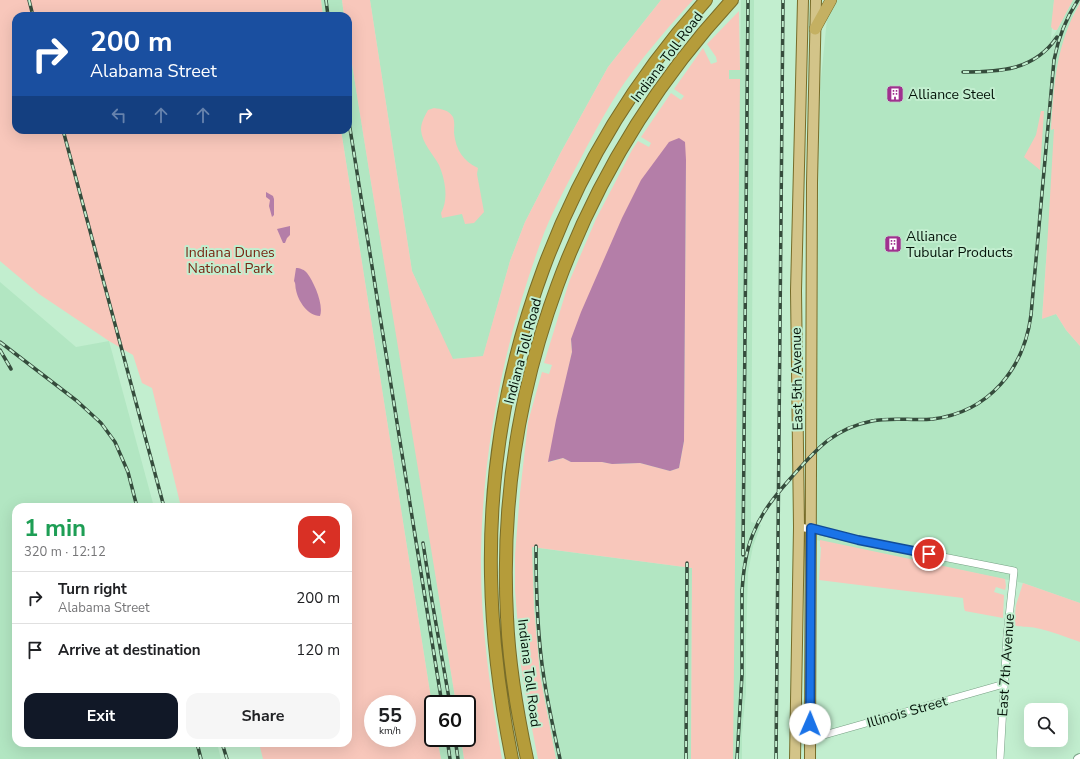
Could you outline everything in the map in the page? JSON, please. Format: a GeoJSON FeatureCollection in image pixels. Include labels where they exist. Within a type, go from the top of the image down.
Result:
{"type":"FeatureCollection","features":[{"type":"Feature","properties":{"kind":"highway","name":"Indiana Toll Road"},"geometry":{"type":"LineString","coordinates":[[512,759],[503,714],[496,662],[491,576],[491,531],[495,473],[504,415],[516,360],[541,273],[558,230],[595,154],[616,119],[656,59],[706,0]]}},
{"type":"Feature","properties":{"kind":"highway","name":"Indiana Toll Road"},"geometry":{"type":"LineString","coordinates":[[527,759],[517,710],[510,660],[506,576],[507,529],[512,472],[522,414],[534,361],[560,277],[596,195],[614,161],[666,79],[704,30],[732,0]]}},
{"type":"Feature","properties":{"kind":"highway"},"geometry":{"type":"LineString","coordinates":[[815,29],[831,0]]}},
{"type":"Feature","properties":{"kind":"main road","name":"East 5th Avenue"},"geometry":{"type":"LineString","coordinates":[[795,759],[799,527],[796,291],[802,0]]}},
{"type":"Feature","properties":{"kind":"main road","name":"East 5th Avenue"},"geometry":{"type":"LineString","coordinates":[[810,759],[810,401],[816,0]]}},
{"type":"Feature","properties":{"kind":"street"},"geometry":{"type":"LineString","coordinates":[[799,527],[811,528]]}},
{"type":"Feature","properties":{"kind":"street","name":"East 7th Avenue"},"geometry":{"type":"LineString","coordinates":[[811,528],[862,541],[1014,571],[1007,636],[1000,759]]}},
{"type":"Feature","properties":{"kind":"street","name":"Illinois Street"},"geometry":{"type":"LineString","coordinates":[[810,739],[1004,684]]}},
{"type":"Feature","properties":{"kind":"shaded area"},"geometry":{"type":"Polygon","coordinates":[[[321,0],[342,0],[344,12],[322,12],[321,0]]]}},
{"type":"Feature","properties":{"kind":"shaded area"},"geometry":{"type":"Polygon","coordinates":[[[370,0],[661,0],[608,67],[561,152],[525,222],[510,261],[483,357],[452,359],[412,271],[370,0]]]}},
{"type":"Feature","properties":{"kind":"shaded area"},"geometry":{"type":"Polygon","coordinates":[[[741,0],[754,0],[751,522],[761,525],[753,546],[748,573],[746,692],[742,733],[742,759],[733,759],[729,70],[740,70],[741,0]]]}},
{"type":"Feature","properties":{"kind":"shaded area"},"geometry":{"type":"Polygon","coordinates":[[[837,0],[1054,0],[1051,39],[1073,0],[1080,0],[1080,3],[1073,15],[1047,248],[1042,318],[1056,314],[1066,330],[1080,346],[1080,603],[1023,583],[816,540],[819,98],[827,19],[831,6],[837,0]]]}},
{"type":"Feature","properties":{"kind":"shaded area"},"geometry":{"type":"Polygon","coordinates":[[[352,64],[371,182],[419,468],[455,695],[430,695],[342,134],[352,134],[352,64]]]}},
{"type":"Feature","properties":{"kind":"shaded area"},"geometry":{"type":"Polygon","coordinates":[[[679,138],[685,142],[686,160],[684,441],[679,468],[670,471],[640,463],[612,464],[602,462],[571,462],[563,458],[548,462],[572,352],[571,339],[581,312],[622,218],[641,180],[669,142],[679,138]]]}},
{"type":"Feature","properties":{"kind":"shaded area"},"geometry":{"type":"Polygon","coordinates":[[[266,192],[273,196],[274,199],[274,215],[272,217],[269,206],[270,200],[266,197],[266,192]]]}},
{"type":"Feature","properties":{"kind":"shaded area"},"geometry":{"type":"Polygon","coordinates":[[[290,226],[290,235],[285,243],[283,243],[277,229],[290,226]]]}},
{"type":"Feature","properties":{"kind":"shaded area"},"geometry":{"type":"Polygon","coordinates":[[[296,268],[305,271],[313,282],[321,306],[320,316],[308,311],[299,299],[294,281],[296,268]]]}},
{"type":"Feature","properties":{"kind":"shaded area"},"geometry":{"type":"Polygon","coordinates":[[[0,282],[76,347],[109,341],[153,503],[12,503],[12,747],[218,747],[221,759],[0,759],[0,282]]]}},
{"type":"Feature","properties":{"kind":"shaded area"},"geometry":{"type":"Polygon","coordinates":[[[531,547],[692,568],[691,759],[556,759],[540,675],[534,608],[531,547]]]}},
{"type":"Feature","properties":{"kind":"shaded area"},"geometry":{"type":"Polygon","coordinates":[[[439,747],[462,747],[464,759],[441,759],[439,747]]]}},
{"type":"Feature","properties":{"kind":"green space","name":"Indiana Dunes National Park"},"geometry":{"type":"Polygon","coordinates":[[[0,0],[321,0],[322,12],[12,12],[12,134],[342,134],[430,695],[424,695],[424,747],[439,747],[441,759],[263,759],[260,747],[352,747],[352,503],[180,503],[152,388],[142,383],[133,355],[109,341],[39,294],[0,261],[0,0]]]}},
{"type":"Feature","properties":{"kind":"green space"},"geometry":{"type":"Polygon","coordinates":[[[342,0],[370,0],[412,271],[453,359],[483,356],[510,261],[525,222],[561,152],[608,67],[661,0],[693,0],[658,40],[625,82],[602,118],[571,177],[540,244],[527,281],[506,357],[491,435],[486,474],[481,552],[484,630],[502,759],[464,759],[462,747],[476,747],[476,695],[455,695],[352,64],[352,12],[344,12],[342,0]]]}},
{"type":"Feature","properties":{"kind":"green space"},"geometry":{"type":"Polygon","coordinates":[[[1054,0],[1073,0],[1057,30],[1054,30],[1051,27],[1054,0]]]}},
{"type":"Feature","properties":{"kind":"green space"},"geometry":{"type":"Polygon","coordinates":[[[1080,3],[1080,346],[1066,330],[1056,314],[1042,319],[1054,129],[1051,130],[1055,80],[1061,49],[1072,18],[1080,3]]]}},
{"type":"Feature","properties":{"kind":"green space"},"geometry":{"type":"Polygon","coordinates":[[[739,11],[740,70],[729,70],[729,79],[740,79],[733,759],[691,759],[692,568],[532,547],[534,608],[540,675],[556,759],[538,759],[521,666],[515,590],[515,555],[528,422],[542,372],[549,374],[552,365],[544,363],[569,282],[596,219],[638,141],[649,147],[651,143],[641,137],[671,93],[681,100],[684,96],[674,89],[703,48],[711,64],[717,62],[716,57],[707,44],[739,11]],[[686,160],[571,339],[572,352],[549,462],[563,458],[571,462],[602,462],[613,464],[640,463],[670,471],[679,468],[684,441],[686,160]]]}},
{"type":"Feature","properties":{"kind":"green space"},"geometry":{"type":"Polygon","coordinates":[[[434,108],[445,110],[453,117],[456,145],[464,158],[478,168],[477,174],[484,212],[474,223],[465,224],[462,214],[442,218],[441,213],[445,202],[443,176],[439,165],[423,139],[421,130],[422,122],[428,110],[434,108]]]}},
{"type":"Feature","properties":{"kind":"green space"},"geometry":{"type":"Polygon","coordinates":[[[1041,111],[1044,111],[1040,170],[1024,157],[1036,135],[1041,111]]]}},
{"type":"Feature","properties":{"kind":"green space"},"geometry":{"type":"Polygon","coordinates":[[[820,540],[1005,579],[1005,590],[996,587],[994,592],[1004,595],[1003,618],[965,611],[963,598],[819,580],[820,540]]]}},
{"type":"Feature","properties":{"kind":"green space"},"geometry":{"type":"Polygon","coordinates":[[[1023,583],[1080,603],[1080,642],[1042,629],[1014,625],[1016,605],[1023,583]]]}},
{"type":"Feature","properties":{"kind":"railway"},"geometry":{"type":"LineString","coordinates":[[29,0],[32,12]]}},
{"type":"Feature","properties":{"kind":"railway"},"geometry":{"type":"LineString","coordinates":[[326,0],[328,12]]}},
{"type":"Feature","properties":{"kind":"railway"},"geometry":{"type":"LineString","coordinates":[[743,555],[748,0]]}},
{"type":"Feature","properties":{"kind":"railway"},"geometry":{"type":"LineString","coordinates":[[776,759],[783,0]]}},
{"type":"Feature","properties":{"kind":"railway"},"geometry":{"type":"LineString","coordinates":[[742,593],[746,556],[753,534],[760,519],[784,485],[825,442],[846,430],[872,421],[887,419],[933,419],[953,415],[971,407],[987,397],[1000,385],[1012,370],[1021,353],[1027,335],[1031,315],[1054,60],[1063,29],[1078,0]]}},
{"type":"Feature","properties":{"kind":"railway"},"geometry":{"type":"LineString","coordinates":[[963,72],[1002,70],[1027,63],[1038,57],[1057,37]]}},
{"type":"Feature","properties":{"kind":"railway"},"geometry":{"type":"LineString","coordinates":[[64,134],[163,503]]}},
{"type":"Feature","properties":{"kind":"railway"},"geometry":{"type":"LineString","coordinates":[[351,134],[441,695]]}},
{"type":"Feature","properties":{"kind":"railway"},"geometry":{"type":"LineString","coordinates":[[0,342],[77,401],[101,423],[115,442],[128,472],[136,503]]}},
{"type":"Feature","properties":{"kind":"railway"},"geometry":{"type":"LineString","coordinates":[[0,350],[11,369]]}},
{"type":"Feature","properties":{"kind":"railway"},"geometry":{"type":"LineString","coordinates":[[423,543],[448,695]]}},
{"type":"Feature","properties":{"kind":"railway"},"geometry":{"type":"LineString","coordinates":[[536,546],[538,629],[547,698],[560,759]]}},
{"type":"Feature","properties":{"kind":"railway"},"geometry":{"type":"LineString","coordinates":[[686,759],[687,563]]}},
{"type":"Feature","properties":{"kind":"railway"},"geometry":{"type":"LineString","coordinates":[[737,759],[742,675],[742,589]]}},
{"type":"Feature","properties":{"kind":"railway"},"geometry":{"type":"LineString","coordinates":[[198,747],[201,759]]}},
{"type":"Feature","properties":{"kind":"railway"},"geometry":{"type":"LineString","coordinates":[[223,747],[227,759]]}},
{"type":"Feature","properties":{"kind":"railway"},"geometry":{"type":"LineString","coordinates":[[448,747],[450,759]]}},
{"type":"Feature","properties":{"kind":"railway"},"geometry":{"type":"LineString","coordinates":[[456,747],[458,759]]}},
{"type":"Feature","properties":{"kind":"place","name":"Alliance Steel"},"geometry":{"type":"Point","coordinates":[895,94]}},
{"type":"Feature","properties":{"kind":"place","name":"Alliance Tubular Products"},"geometry":{"type":"Point","coordinates":[893,244]}},
{"type":"Feature","properties":{"kind":"route"},"geometry":{"type":"LineString","coordinates":[[810,724],[811,528],[858,540],[929,554]]}}]}
